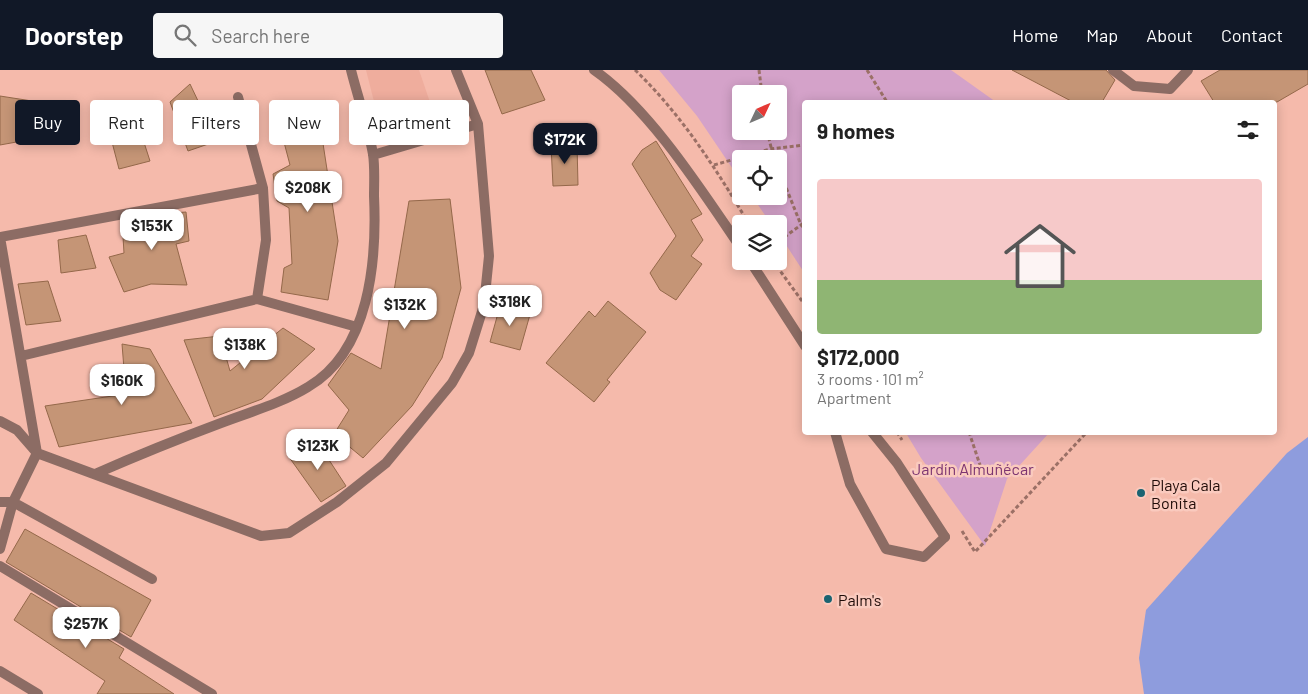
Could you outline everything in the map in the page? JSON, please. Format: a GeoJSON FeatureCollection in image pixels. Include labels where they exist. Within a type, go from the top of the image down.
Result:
{"type":"FeatureCollection","features":[{"type":"Feature","properties":{"kind":"street"},"geometry":{"type":"LineString","coordinates":[[94,474],[161,445],[282,400],[309,387],[331,369],[357,327],[364,311],[373,268],[375,210],[373,155],[351,70]]}},
{"type":"Feature","properties":{"kind":"street"},"geometry":{"type":"LineString","coordinates":[[0,421],[17,430],[37,453],[261,536],[289,533],[337,502],[386,463],[452,383],[469,353],[484,305],[489,256],[478,124],[456,70]]}},
{"type":"Feature","properties":{"kind":"street"},"geometry":{"type":"LineString","coordinates":[[594,70],[614,84],[652,127],[732,236]]}},
{"type":"Feature","properties":{"kind":"street"},"geometry":{"type":"LineString","coordinates":[[1113,70],[1134,86],[1170,89],[1188,70]]}},
{"type":"Feature","properties":{"kind":"street"},"geometry":{"type":"LineString","coordinates":[[238,97],[262,188],[266,240],[257,298]]}},
{"type":"Feature","properties":{"kind":"street"},"geometry":{"type":"LineString","coordinates":[[373,155],[478,124]]}},
{"type":"Feature","properties":{"kind":"street"},"geometry":{"type":"LineString","coordinates":[[0,549],[13,502],[37,453],[1,252],[0,237],[262,188]]}},
{"type":"Feature","properties":{"kind":"street"},"geometry":{"type":"LineString","coordinates":[[756,270],[802,341]]}},
{"type":"Feature","properties":{"kind":"street"},"geometry":{"type":"LineString","coordinates":[[21,356],[257,298],[357,327]]}},
{"type":"Feature","properties":{"kind":"street"},"geometry":{"type":"LineString","coordinates":[[836,435],[850,484],[886,549],[924,557],[945,537],[897,463],[874,435]]}},
{"type":"Feature","properties":{"kind":"street"},"geometry":{"type":"LineString","coordinates":[[0,502],[13,502],[152,578]]}},
{"type":"Feature","properties":{"kind":"street"},"geometry":{"type":"LineString","coordinates":[[0,566],[212,694]]}},
{"type":"Feature","properties":{"kind":"street"},"geometry":{"type":"LineString","coordinates":[[0,671],[38,694]]}},
{"type":"Feature","properties":{"kind":"path"},"geometry":{"type":"LineString","coordinates":[[636,70],[662,95],[714,165],[744,215]]}},
{"type":"Feature","properties":{"kind":"path"},"geometry":{"type":"LineString","coordinates":[[759,70],[761,85]]}},
{"type":"Feature","properties":{"kind":"path"},"geometry":{"type":"LineString","coordinates":[[867,70],[886,100]]}},
{"type":"Feature","properties":{"kind":"path"},"geometry":{"type":"LineString","coordinates":[[769,140],[770,149]]}},
{"type":"Feature","properties":{"kind":"path"},"geometry":{"type":"LineString","coordinates":[[714,165],[770,149],[802,145]]}},
{"type":"Feature","properties":{"kind":"path"},"geometry":{"type":"LineString","coordinates":[[787,188],[802,222]]}},
{"type":"Feature","properties":{"kind":"path"},"geometry":{"type":"LineString","coordinates":[[787,235],[802,225]]}},
{"type":"Feature","properties":{"kind":"path"},"geometry":{"type":"LineString","coordinates":[[780,270],[802,301]]}},
{"type":"Feature","properties":{"kind":"path"},"geometry":{"type":"LineString","coordinates":[[970,435],[983,474]]}},
{"type":"Feature","properties":{"kind":"path"},"geometry":{"type":"LineString","coordinates":[[975,552],[1084,435]]}},
{"type":"Feature","properties":{"kind":"shaded area"},"geometry":{"type":"Polygon","coordinates":[[[366,70],[419,70],[429,100],[374,100],[366,70]]]}},
{"type":"Feature","properties":{"kind":"green space"},"geometry":{"type":"Polygon","coordinates":[[[659,70],[951,70],[993,100],[802,100],[802,269],[787,246],[787,215],[765,215],[758,205],[787,205],[787,150],[732,150],[732,168],[697,116],[659,70]]]}},
{"type":"Feature","properties":{"kind":"green space","name":"Jardín Almuñécar"},"geometry":{"type":"Polygon","coordinates":[[[907,435],[1047,435],[1007,479],[985,546],[921,458],[907,435]]]}},
{"type":"Feature","properties":{"kind":"water"},"geometry":{"type":"Polygon","coordinates":[[[1308,437],[1308,694],[1144,694],[1139,658],[1146,610],[1287,453],[1308,437]]]}},
{"type":"Feature","properties":{"kind":"building"},"geometry":{"type":"Polygon","coordinates":[[[485,70],[531,70],[545,100],[502,114],[485,70]]]}},
{"type":"Feature","properties":{"kind":"building"},"geometry":{"type":"Polygon","coordinates":[[[1012,70],[1106,70],[1115,80],[1103,100],[1069,100],[1012,70]]]}},
{"type":"Feature","properties":{"kind":"building"},"geometry":{"type":"Polygon","coordinates":[[[1220,70],[1308,70],[1308,84],[1277,102],[1277,100],[1213,100],[1201,81],[1220,70]]]}},
{"type":"Feature","properties":{"kind":"building"},"geometry":{"type":"Polygon","coordinates":[[[190,84],[198,100],[173,100],[173,110],[170,102],[190,84]]]}},
{"type":"Feature","properties":{"kind":"building"},"geometry":{"type":"Polygon","coordinates":[[[0,96],[26,100],[15,100],[15,142],[0,145],[0,96]]]}},
{"type":"Feature","properties":{"kind":"building"},"geometry":{"type":"Polygon","coordinates":[[[656,141],[702,214],[691,220],[703,240],[691,256],[702,264],[676,300],[660,290],[650,273],[676,236],[632,164],[642,150],[656,141]]]}},
{"type":"Feature","properties":{"kind":"building"},"geometry":{"type":"Polygon","coordinates":[[[577,144],[578,185],[553,186],[551,145],[577,144]]]}},
{"type":"Feature","properties":{"kind":"building"},"geometry":{"type":"Polygon","coordinates":[[[113,145],[145,145],[150,161],[119,169],[113,145]]]}},
{"type":"Feature","properties":{"kind":"building"},"geometry":{"type":"Polygon","coordinates":[[[186,145],[205,145],[188,151],[186,145]]]}},
{"type":"Feature","properties":{"kind":"building"},"geometry":{"type":"Polygon","coordinates":[[[285,145],[323,145],[338,241],[328,300],[281,292],[284,268],[292,264],[289,208],[277,201],[273,174],[290,165],[285,145]]]}},
{"type":"Feature","properties":{"kind":"building"},"geometry":{"type":"Polygon","coordinates":[[[450,199],[461,288],[442,358],[412,406],[363,458],[334,434],[349,410],[328,385],[351,353],[381,369],[409,201],[450,199]]]}},
{"type":"Feature","properties":{"kind":"building"},"geometry":{"type":"Polygon","coordinates":[[[186,212],[189,241],[176,244],[187,285],[151,284],[124,292],[109,257],[124,253],[122,221],[186,212]]]}},
{"type":"Feature","properties":{"kind":"building"},"geometry":{"type":"Polygon","coordinates":[[[86,235],[96,268],[61,273],[58,240],[86,235]]]}},
{"type":"Feature","properties":{"kind":"building"},"geometry":{"type":"Polygon","coordinates":[[[48,281],[61,321],[26,325],[18,284],[48,281]]]}},
{"type":"Feature","properties":{"kind":"building"},"geometry":{"type":"Polygon","coordinates":[[[608,301],[646,332],[607,380],[610,382],[594,402],[546,363],[589,311],[595,317],[608,301]]]}},
{"type":"Feature","properties":{"kind":"building"},"geometry":{"type":"Polygon","coordinates":[[[500,306],[531,311],[520,350],[490,342],[500,306]]]}},
{"type":"Feature","properties":{"kind":"building"},"geometry":{"type":"Polygon","coordinates":[[[283,328],[315,349],[262,399],[214,417],[184,340],[220,336],[230,371],[283,328]]]}},
{"type":"Feature","properties":{"kind":"building"},"geometry":{"type":"Polygon","coordinates":[[[122,344],[150,349],[192,423],[59,447],[45,406],[126,394],[122,344]]]}},
{"type":"Feature","properties":{"kind":"building"},"geometry":{"type":"Polygon","coordinates":[[[316,440],[346,486],[321,502],[289,457],[316,440]]]}},
{"type":"Feature","properties":{"kind":"building"},"geometry":{"type":"Polygon","coordinates":[[[25,529],[151,600],[131,637],[6,562],[25,529]]]}},
{"type":"Feature","properties":{"kind":"building"},"geometry":{"type":"Polygon","coordinates":[[[31,593],[124,649],[119,658],[174,694],[97,694],[105,681],[14,620],[31,593]]]}},
{"type":"Feature","properties":{"kind":"place","name":"Playa Cala Bonita"},"geometry":{"type":"Point","coordinates":[1141,493]}},
{"type":"Feature","properties":{"kind":"place","name":"Palm's"},"geometry":{"type":"Point","coordinates":[828,599]}}]}
